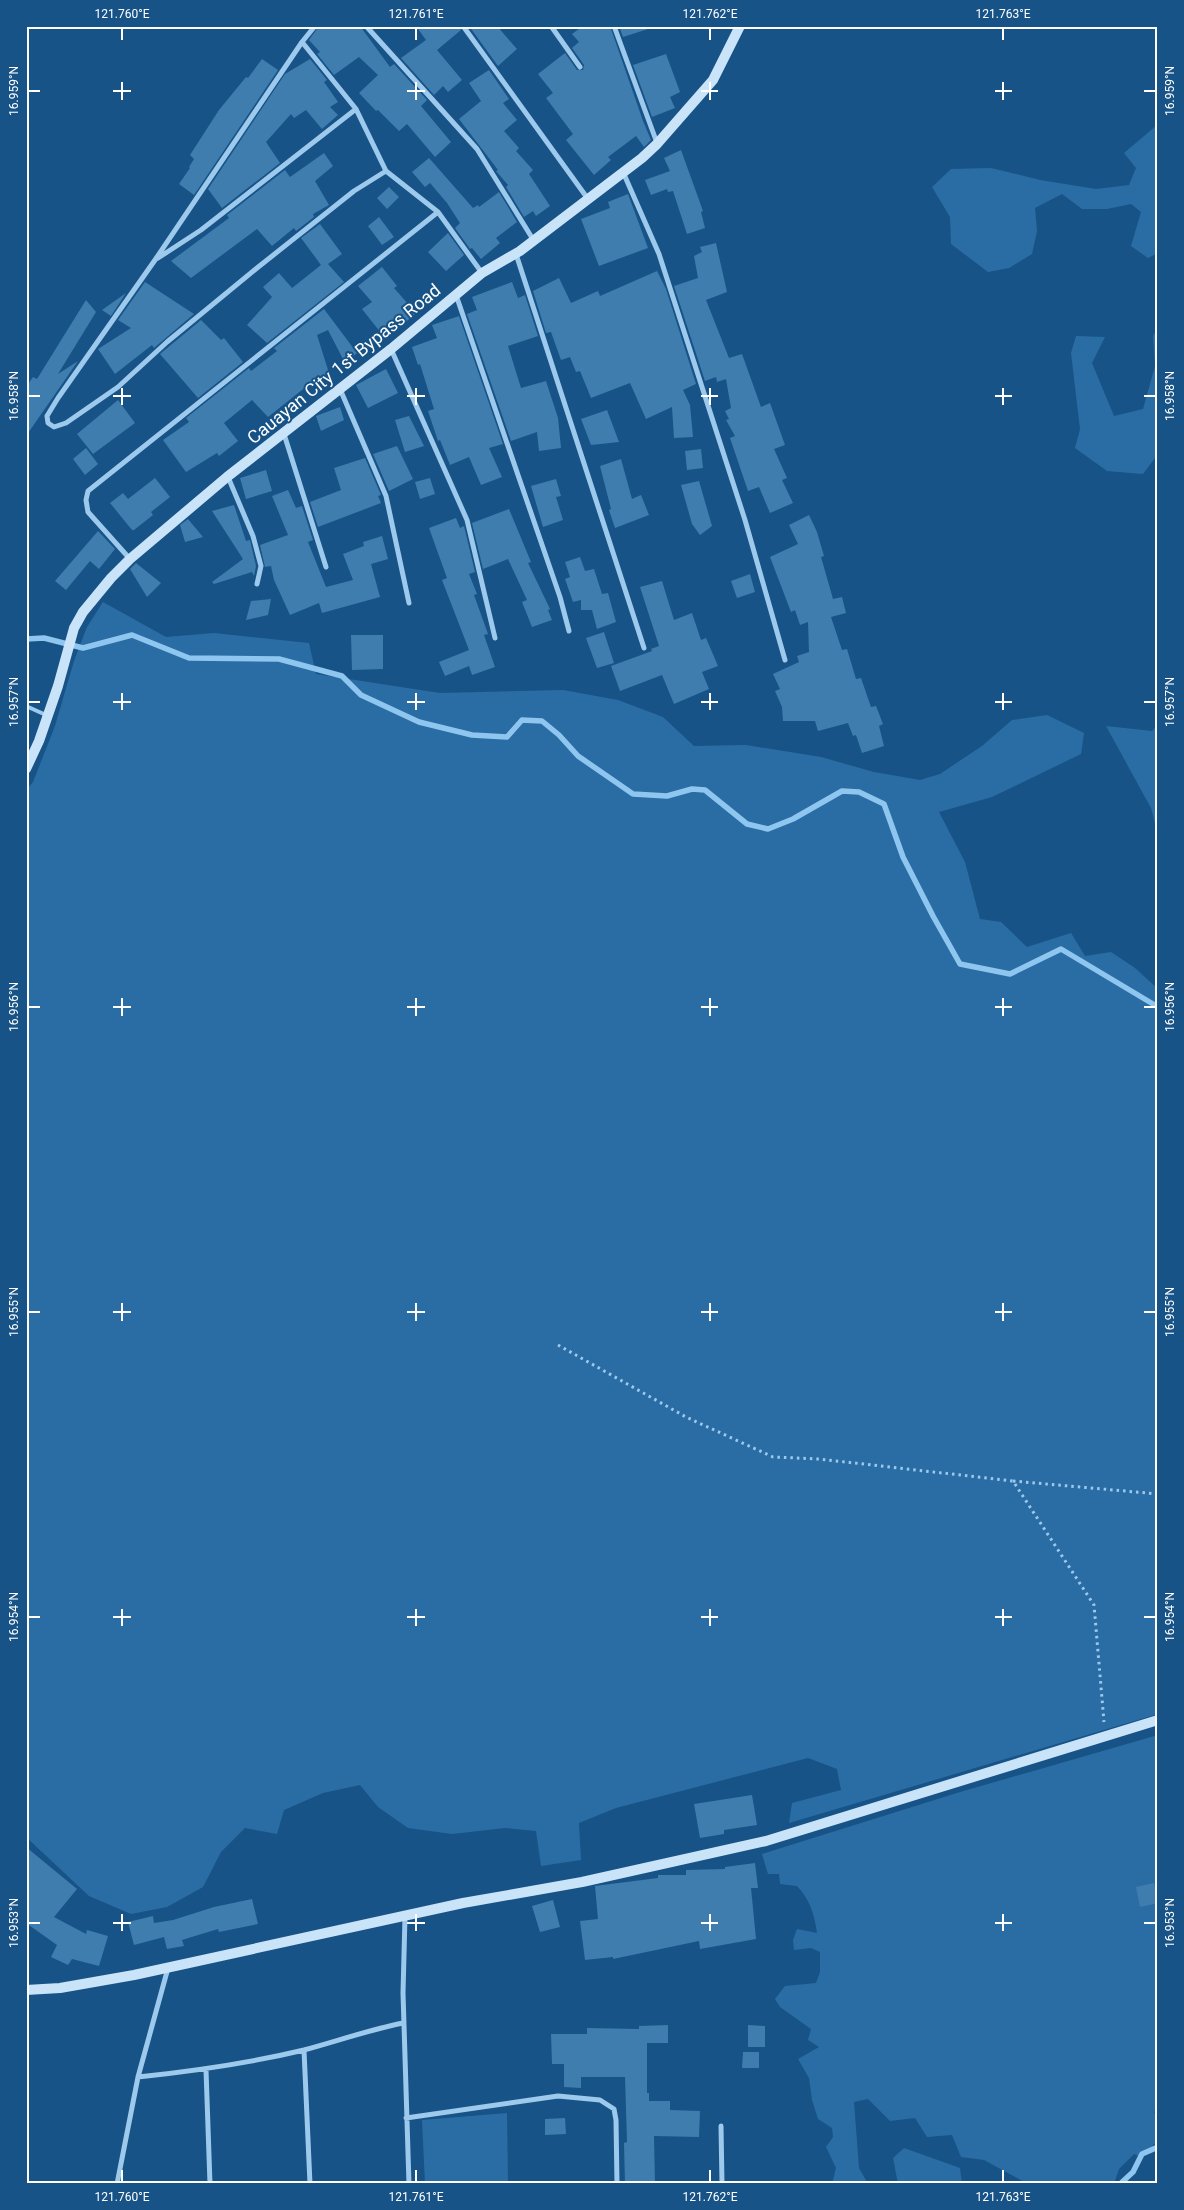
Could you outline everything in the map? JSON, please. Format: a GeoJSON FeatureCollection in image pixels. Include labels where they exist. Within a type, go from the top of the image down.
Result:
{"type":"FeatureCollection","features":[{"type":"Feature","properties":{"kind":"street"},"geometry":{"type":"LineString","coordinates":[[315,26],[302,42],[155,260],[54,403],[47,416],[50,426],[58,426],[66,422],[118,388],[167,342],[257,268],[354,190],[386,171]]}},
{"type":"Feature","properties":{"kind":"street"},"geometry":{"type":"LineString","coordinates":[[366,26],[477,149],[534,241]]}},
{"type":"Feature","properties":{"kind":"street"},"geometry":{"type":"LineString","coordinates":[[463,26],[588,199]]}},
{"type":"Feature","properties":{"kind":"street"},"geometry":{"type":"LineString","coordinates":[[551,26],[580,67]]}},
{"type":"Feature","properties":{"kind":"street"},"geometry":{"type":"LineString","coordinates":[[614,26],[657,144]]}},
{"type":"Feature","properties":{"kind":"street","name":"Cauayan City 1st Bypass Road"},"geometry":{"type":"LineString","coordinates":[[26,769],[48,716],[74,628],[83,612],[111,578],[130,559],[228,477],[391,349],[482,273],[516,254],[534,241],[657,144],[713,80],[740,26]]}},
{"type":"Feature","properties":{"kind":"street"},"geometry":{"type":"LineString","coordinates":[[302,42],[356,109],[386,171],[438,212],[482,273]]}},
{"type":"Feature","properties":{"kind":"street"},"geometry":{"type":"LineString","coordinates":[[155,260],[201,230],[356,109]]}},
{"type":"Feature","properties":{"kind":"street"},"geometry":{"type":"LineString","coordinates":[[623,171],[662,262],[745,520],[785,660]]}},
{"type":"Feature","properties":{"kind":"street"},"geometry":{"type":"LineString","coordinates":[[130,559],[88,512],[86,500],[88,491],[438,212]]}},
{"type":"Feature","properties":{"kind":"street"},"geometry":{"type":"LineString","coordinates":[[516,254],[644,648]]}},
{"type":"Feature","properties":{"kind":"street"},"geometry":{"type":"LineString","coordinates":[[456,294],[560,597],[568,631]]}},
{"type":"Feature","properties":{"kind":"street"},"geometry":{"type":"LineString","coordinates":[[391,349],[467,520],[495,638]]}},
{"type":"Feature","properties":{"kind":"street"},"geometry":{"type":"LineString","coordinates":[[340,389],[386,496],[409,603]]}},
{"type":"Feature","properties":{"kind":"street"},"geometry":{"type":"LineString","coordinates":[[284,434],[326,567]]}},
{"type":"Feature","properties":{"kind":"street"},"geometry":{"type":"LineString","coordinates":[[228,477],[253,536],[261,566],[256,584]]}},
{"type":"Feature","properties":{"kind":"street"},"geometry":{"type":"LineString","coordinates":[[26,1990],[60,1988],[168,1968],[463,1903],[582,1882],[766,1841],[1158,1720]]}},
{"type":"Feature","properties":{"kind":"street"},"geometry":{"type":"LineString","coordinates":[[405,1916],[404,2024],[409,2184]]}},
{"type":"Feature","properties":{"kind":"street"},"geometry":{"type":"LineString","coordinates":[[117,2184],[138,2078],[168,1968]]}},
{"type":"Feature","properties":{"kind":"street"},"geometry":{"type":"LineString","coordinates":[[138,2078],[206,2070],[304,2050],[371,2030],[404,2024]]}},
{"type":"Feature","properties":{"kind":"street"},"geometry":{"type":"LineString","coordinates":[[304,2050],[310,2184]]}},
{"type":"Feature","properties":{"kind":"street"},"geometry":{"type":"LineString","coordinates":[[206,2070],[210,2184]]}},
{"type":"Feature","properties":{"kind":"street"},"geometry":{"type":"LineString","coordinates":[[406,2118],[558,2096],[600,2100],[614,2109],[616,2120],[617,2184]]}},
{"type":"Feature","properties":{"kind":"street"},"geometry":{"type":"LineString","coordinates":[[721,2126],[722,2184]]}},
{"type":"Feature","properties":{"kind":"lane"},"geometry":{"type":"LineString","coordinates":[[26,706],[48,716]]}},
{"type":"Feature","properties":{"kind":"path"},"geometry":{"type":"LineString","coordinates":[[558,1345],[686,1417],[773,1457],[820,1459],[1012,1481],[1158,1494]]}},
{"type":"Feature","properties":{"kind":"path"},"geometry":{"type":"LineString","coordinates":[[1012,1481],[1094,1605],[1105,1735]]}},
{"type":"Feature","properties":{"kind":"shaded area"},"geometry":{"type":"Polygon","coordinates":[[[1157,125],[1158,253],[1148,258],[1131,246],[1141,212],[1131,204],[1107,209],[1082,209],[1062,194],[1035,208],[1037,231],[1032,254],[1009,268],[988,272],[951,244],[950,217],[932,187],[951,169],[991,168],[1040,180],[1096,189],[1129,185],[1136,168],[1124,153],[1157,125]]]}},
{"type":"Feature","properties":{"kind":"shaded area"},"geometry":{"type":"Polygon","coordinates":[[[1158,326],[1158,454],[1143,474],[1107,471],[1075,448],[1080,429],[1071,353],[1076,336],[1105,337],[1092,363],[1114,416],[1143,409],[1155,366],[1153,336],[1158,326]]]}},
{"type":"Feature","properties":{"kind":"shaded area"},"geometry":{"type":"Polygon","coordinates":[[[103,602],[166,637],[214,633],[309,643],[316,674],[440,693],[563,690],[618,700],[663,717],[694,746],[746,745],[821,757],[874,772],[920,780],[940,774],[982,746],[1012,720],[1047,715],[1084,733],[1081,754],[992,797],[939,812],[965,862],[980,919],[1001,922],[1027,947],[1071,933],[1085,956],[1111,952],[1135,968],[1158,989],[1158,1714],[789,1823],[792,1803],[841,1790],[837,1769],[808,1758],[616,1808],[579,1823],[581,1860],[541,1866],[536,1831],[505,1828],[452,1834],[408,1828],[378,1807],[360,1785],[323,1793],[284,1810],[277,1834],[245,1828],[221,1852],[203,1887],[167,1907],[131,1914],[89,1896],[26,1837],[26,790],[33,782],[55,726],[74,661],[87,627],[103,602]]]}},
{"type":"Feature","properties":{"kind":"shaded area"},"geometry":{"type":"Polygon","coordinates":[[[1158,725],[1158,835],[1151,808],[1106,726],[1152,731],[1158,725]]]}},
{"type":"Feature","properties":{"kind":"shaded area"},"geometry":{"type":"Polygon","coordinates":[[[1158,1735],[1158,2108],[1154,2112],[1158,2119],[1158,2143],[1156,2142],[1142,2158],[1134,2154],[1119,2169],[1114,2184],[1028,2184],[984,2160],[961,2157],[952,2135],[927,2137],[915,2118],[890,2121],[868,2099],[854,2102],[859,2168],[868,2184],[832,2184],[836,2168],[826,2147],[833,2137],[832,2128],[818,2119],[812,2100],[809,2078],[798,2059],[819,2047],[808,2040],[811,2029],[780,2007],[775,1999],[785,1986],[816,1983],[820,1972],[820,1952],[811,1948],[794,1950],[793,1940],[797,1929],[817,1933],[811,1907],[801,1891],[797,1886],[780,1884],[779,1874],[768,1874],[762,1854],[960,1792],[1158,1735]]]}},
{"type":"Feature","properties":{"kind":"shaded area"},"geometry":{"type":"Polygon","coordinates":[[[507,2113],[508,2184],[425,2184],[422,2120],[507,2113]]]}},
{"type":"Feature","properties":{"kind":"shaded area"},"geometry":{"type":"Polygon","coordinates":[[[904,2148],[960,2168],[962,2184],[898,2184],[893,2158],[904,2148]]]}},
{"type":"Feature","properties":{"kind":"building"},"geometry":{"type":"Polygon","coordinates":[[[319,26],[360,26],[390,67],[394,64],[427,100],[421,106],[451,142],[435,157],[407,124],[399,131],[378,110],[376,111],[359,93],[378,75],[359,57],[334,75],[317,54],[320,52],[309,40],[319,26]]]}},
{"type":"Feature","properties":{"kind":"building"},"geometry":{"type":"Polygon","coordinates":[[[416,26],[459,26],[461,30],[437,50],[462,80],[448,92],[443,86],[434,95],[401,58],[426,40],[416,26]]]}},
{"type":"Feature","properties":{"kind":"building"},"geometry":{"type":"Polygon","coordinates":[[[469,26],[497,26],[517,49],[498,66],[469,26]]]}},
{"type":"Feature","properties":{"kind":"building"},"geometry":{"type":"Polygon","coordinates":[[[583,26],[610,26],[651,140],[644,147],[636,136],[608,157],[611,160],[594,175],[566,140],[573,134],[546,98],[553,93],[538,74],[565,53],[577,70],[583,70],[584,65],[572,48],[579,42],[572,34],[583,26]]]}},
{"type":"Feature","properties":{"kind":"building"},"geometry":{"type":"Polygon","coordinates":[[[619,26],[648,26],[648,29],[623,37],[619,26]]]}},
{"type":"Feature","properties":{"kind":"building"},"geometry":{"type":"Polygon","coordinates":[[[666,54],[680,92],[670,97],[675,108],[652,117],[633,65],[666,54]]]}},
{"type":"Feature","properties":{"kind":"building"},"geometry":{"type":"Polygon","coordinates":[[[262,59],[278,70],[194,195],[179,184],[194,159],[190,155],[219,110],[246,77],[248,78],[262,59]]]}},
{"type":"Feature","properties":{"kind":"building"},"geometry":{"type":"Polygon","coordinates":[[[310,59],[327,80],[324,82],[338,102],[330,107],[338,115],[322,129],[306,110],[294,118],[291,114],[266,142],[280,163],[222,208],[208,189],[285,74],[310,59]]]}},
{"type":"Feature","properties":{"kind":"building"},"geometry":{"type":"Polygon","coordinates":[[[489,70],[509,99],[503,103],[517,120],[504,131],[519,148],[516,151],[533,170],[529,174],[550,206],[536,216],[533,211],[524,217],[506,187],[508,185],[459,119],[481,101],[469,83],[489,70]]]}},
{"type":"Feature","properties":{"kind":"building"},"geometry":{"type":"Polygon","coordinates":[[[681,150],[703,211],[701,212],[705,228],[687,234],[673,191],[668,192],[667,189],[651,195],[645,180],[670,171],[664,158],[681,150]]]}},
{"type":"Feature","properties":{"kind":"building"},"geometry":{"type":"Polygon","coordinates":[[[324,153],[333,166],[315,181],[329,205],[313,214],[314,217],[296,231],[294,228],[272,246],[257,229],[191,278],[171,261],[229,218],[227,215],[285,170],[290,177],[324,153]]]}},
{"type":"Feature","properties":{"kind":"building"},"geometry":{"type":"Polygon","coordinates":[[[429,158],[473,208],[478,205],[479,207],[499,192],[517,222],[496,238],[500,243],[481,259],[472,248],[470,249],[455,228],[460,223],[447,203],[430,183],[425,187],[412,172],[429,158]]]}},
{"type":"Feature","properties":{"kind":"building"},"geometry":{"type":"Polygon","coordinates":[[[389,187],[399,197],[387,209],[377,198],[389,187]]]}},
{"type":"Feature","properties":{"kind":"building"},"geometry":{"type":"Polygon","coordinates":[[[628,194],[648,248],[599,266],[581,219],[610,208],[608,202],[628,194]]]}},
{"type":"Feature","properties":{"kind":"building"},"geometry":{"type":"Polygon","coordinates":[[[379,217],[394,237],[382,245],[368,226],[379,217]]]}},
{"type":"Feature","properties":{"kind":"building"},"geometry":{"type":"Polygon","coordinates":[[[320,224],[342,254],[328,264],[344,282],[267,343],[247,325],[272,297],[263,287],[279,273],[292,288],[321,265],[301,238],[320,224]]]}},
{"type":"Feature","properties":{"kind":"building"},"geometry":{"type":"Polygon","coordinates":[[[448,233],[464,255],[446,271],[428,252],[448,233]]]}},
{"type":"Feature","properties":{"kind":"building"},"geometry":{"type":"Polygon","coordinates":[[[716,243],[727,292],[706,300],[729,358],[742,354],[761,407],[770,403],[785,445],[774,449],[787,478],[782,480],[793,503],[770,513],[759,487],[748,491],[730,438],[735,436],[726,420],[729,419],[725,411],[731,408],[726,379],[717,382],[716,377],[705,381],[674,286],[698,278],[694,256],[702,252],[700,247],[716,243]]]}},
{"type":"Feature","properties":{"kind":"building"},"geometry":{"type":"Polygon","coordinates":[[[382,267],[397,286],[394,288],[416,313],[400,327],[397,320],[381,333],[362,309],[372,302],[358,286],[382,267]]]}},
{"type":"Feature","properties":{"kind":"building"},"geometry":{"type":"Polygon","coordinates":[[[657,271],[666,289],[696,384],[683,390],[690,405],[693,437],[674,438],[672,407],[646,419],[630,383],[591,398],[580,371],[576,372],[570,357],[561,360],[551,332],[546,333],[533,291],[559,278],[571,303],[598,291],[600,296],[657,271]]]}},
{"type":"Feature","properties":{"kind":"building"},"geometry":{"type":"Polygon","coordinates":[[[145,282],[194,314],[154,348],[152,345],[115,374],[98,349],[131,328],[118,320],[145,282]]]}},
{"type":"Feature","properties":{"kind":"building"},"geometry":{"type":"Polygon","coordinates":[[[512,282],[518,298],[525,295],[538,336],[508,346],[521,388],[546,381],[558,418],[561,448],[539,451],[537,432],[511,441],[467,314],[477,310],[472,297],[512,282]]]}},
{"type":"Feature","properties":{"kind":"building"},"geometry":{"type":"Polygon","coordinates":[[[126,293],[111,316],[102,310],[126,293]]]}},
{"type":"Feature","properties":{"kind":"building"},"geometry":{"type":"Polygon","coordinates":[[[86,300],[96,312],[58,374],[78,361],[26,436],[26,387],[33,377],[37,379],[86,300]]]}},
{"type":"Feature","properties":{"kind":"building"},"geometry":{"type":"Polygon","coordinates":[[[324,309],[357,353],[345,363],[328,330],[317,335],[329,373],[314,385],[312,382],[268,417],[252,400],[224,423],[238,441],[219,456],[217,453],[186,472],[163,440],[189,422],[186,418],[249,368],[251,371],[277,351],[274,348],[324,309]]]}},
{"type":"Feature","properties":{"kind":"building"},"geometry":{"type":"Polygon","coordinates":[[[459,316],[503,444],[489,448],[502,477],[481,485],[469,457],[450,465],[440,440],[438,441],[428,411],[434,409],[420,364],[418,365],[412,347],[437,338],[432,325],[459,316]]]}},
{"type":"Feature","properties":{"kind":"building"},"geometry":{"type":"Polygon","coordinates":[[[201,320],[221,340],[224,338],[243,362],[198,398],[160,354],[201,320]]]}},
{"type":"Feature","properties":{"kind":"building"},"geometry":{"type":"Polygon","coordinates":[[[386,369],[398,393],[368,408],[356,385],[386,369]]]}},
{"type":"Feature","properties":{"kind":"building"},"geometry":{"type":"Polygon","coordinates":[[[118,400],[135,423],[93,454],[77,434],[118,400]]]}},
{"type":"Feature","properties":{"kind":"building"},"geometry":{"type":"Polygon","coordinates":[[[340,407],[344,420],[321,431],[316,416],[340,407]]]}},
{"type":"Feature","properties":{"kind":"building"},"geometry":{"type":"Polygon","coordinates":[[[607,410],[619,442],[591,445],[581,419],[607,410]]]}},
{"type":"Feature","properties":{"kind":"building"},"geometry":{"type":"Polygon","coordinates":[[[409,416],[424,446],[405,452],[395,420],[409,416]]]}},
{"type":"Feature","properties":{"kind":"building"},"geometry":{"type":"Polygon","coordinates":[[[397,446],[413,479],[389,491],[373,454],[397,446]]]}},
{"type":"Feature","properties":{"kind":"building"},"geometry":{"type":"Polygon","coordinates":[[[86,448],[98,464],[85,475],[73,459],[86,448]]]}},
{"type":"Feature","properties":{"kind":"building"},"geometry":{"type":"Polygon","coordinates":[[[701,449],[703,468],[687,470],[685,451],[701,449]]]}},
{"type":"Feature","properties":{"kind":"building"},"geometry":{"type":"Polygon","coordinates":[[[365,458],[381,495],[378,496],[381,503],[318,527],[310,502],[341,490],[334,468],[365,458]]]}},
{"type":"Feature","properties":{"kind":"building"},"geometry":{"type":"Polygon","coordinates":[[[621,459],[632,499],[641,495],[649,515],[615,528],[609,510],[611,509],[600,466],[621,459]]]}},
{"type":"Feature","properties":{"kind":"building"},"geometry":{"type":"Polygon","coordinates":[[[266,470],[272,491],[246,499],[240,478],[266,470]]]}},
{"type":"Feature","properties":{"kind":"building"},"geometry":{"type":"Polygon","coordinates":[[[155,478],[170,497],[151,512],[153,515],[132,530],[110,503],[123,493],[128,499],[155,478]]]}},
{"type":"Feature","properties":{"kind":"building"},"geometry":{"type":"Polygon","coordinates":[[[430,478],[435,494],[420,499],[415,482],[430,478]]]}},
{"type":"Feature","properties":{"kind":"building"},"geometry":{"type":"Polygon","coordinates":[[[556,479],[561,496],[556,497],[563,520],[543,527],[531,486],[556,479]]]}},
{"type":"Feature","properties":{"kind":"building"},"geometry":{"type":"Polygon","coordinates":[[[699,481],[712,526],[700,535],[692,524],[681,485],[699,481]]]}},
{"type":"Feature","properties":{"kind":"building"},"geometry":{"type":"Polygon","coordinates":[[[288,490],[296,508],[302,506],[313,540],[308,542],[326,587],[353,580],[343,554],[364,546],[363,542],[382,536],[388,559],[371,564],[380,597],[322,613],[319,603],[290,615],[274,580],[271,566],[265,567],[260,545],[288,535],[272,496],[288,490]]]}},
{"type":"Feature","properties":{"kind":"building"},"geometry":{"type":"Polygon","coordinates":[[[234,505],[246,541],[250,540],[256,566],[254,576],[252,572],[214,584],[212,582],[243,559],[212,511],[234,505]]]}},
{"type":"Feature","properties":{"kind":"building"},"geometry":{"type":"Polygon","coordinates":[[[509,509],[531,562],[528,563],[550,609],[548,610],[552,620],[532,627],[522,602],[527,600],[508,559],[483,569],[472,523],[509,509]]]}},
{"type":"Feature","properties":{"kind":"building"},"geometry":{"type":"Polygon","coordinates":[[[809,515],[817,532],[824,556],[821,557],[833,599],[842,597],[846,613],[831,617],[842,650],[847,649],[856,679],[861,678],[871,707],[876,706],[883,724],[879,726],[884,746],[862,753],[856,735],[853,736],[848,723],[818,731],[815,721],[783,721],[782,707],[775,691],[780,689],[773,674],[799,662],[797,656],[809,652],[808,622],[800,625],[795,610],[791,612],[770,557],[798,544],[789,525],[809,515]]]}},
{"type":"Feature","properties":{"kind":"building"},"geometry":{"type":"Polygon","coordinates":[[[456,518],[460,528],[464,526],[475,572],[469,574],[477,594],[474,595],[488,634],[484,635],[495,667],[472,675],[469,666],[445,676],[439,662],[469,650],[442,580],[447,578],[429,528],[456,518]]]}},
{"type":"Feature","properties":{"kind":"building"},"geometry":{"type":"Polygon","coordinates":[[[188,519],[203,537],[185,542],[180,525],[188,519]]]}},
{"type":"Feature","properties":{"kind":"building"},"geometry":{"type":"Polygon","coordinates":[[[98,531],[115,549],[99,569],[90,561],[66,590],[55,581],[98,531]]]}},
{"type":"Feature","properties":{"kind":"building"},"geometry":{"type":"Polygon","coordinates":[[[580,557],[585,571],[594,569],[602,594],[608,593],[616,622],[597,629],[592,610],[581,610],[581,600],[573,602],[565,579],[570,577],[565,562],[580,557]]]}},
{"type":"Feature","properties":{"kind":"building"},"geometry":{"type":"Polygon","coordinates":[[[136,563],[161,583],[147,597],[130,569],[136,563]]]}},
{"type":"Feature","properties":{"kind":"building"},"geometry":{"type":"Polygon","coordinates":[[[750,574],[755,592],[737,598],[731,581],[750,574]]]}},
{"type":"Feature","properties":{"kind":"building"},"geometry":{"type":"Polygon","coordinates":[[[662,581],[674,620],[692,613],[701,640],[706,638],[718,666],[702,672],[709,689],[674,704],[662,675],[620,691],[611,666],[652,651],[651,649],[659,646],[640,587],[662,581]]]}},
{"type":"Feature","properties":{"kind":"building"},"geometry":{"type":"Polygon","coordinates":[[[271,599],[268,615],[246,620],[251,601],[271,599]]]}},
{"type":"Feature","properties":{"kind":"building"},"geometry":{"type":"Polygon","coordinates":[[[604,632],[614,663],[597,668],[586,638],[604,632]]]}},
{"type":"Feature","properties":{"kind":"building"},"geometry":{"type":"Polygon","coordinates":[[[351,635],[383,635],[383,669],[352,670],[351,635]]]}},
{"type":"Feature","properties":{"kind":"building"},"geometry":{"type":"Polygon","coordinates":[[[752,1795],[757,1825],[724,1830],[724,1834],[700,1838],[694,1804],[752,1795]]]}},
{"type":"Feature","properties":{"kind":"building"},"geometry":{"type":"Polygon","coordinates":[[[26,1847],[77,1889],[54,1917],[86,1934],[87,1930],[108,1936],[99,1966],[72,1959],[68,1965],[51,1957],[57,1945],[26,1923],[26,1847]]]}},
{"type":"Feature","properties":{"kind":"building"},"geometry":{"type":"Polygon","coordinates":[[[755,1863],[758,1888],[751,1888],[756,1939],[700,1949],[699,1941],[613,1959],[613,1957],[585,1960],[580,1921],[598,1919],[595,1886],[658,1878],[658,1875],[686,1875],[686,1870],[725,1869],[725,1867],[755,1863]]]}},
{"type":"Feature","properties":{"kind":"building"},"geometry":{"type":"Polygon","coordinates":[[[1154,1883],[1158,1903],[1140,1907],[1136,1887],[1154,1883]]]}},
{"type":"Feature","properties":{"kind":"building"},"geometry":{"type":"Polygon","coordinates":[[[252,1899],[258,1924],[219,1932],[218,1929],[182,1940],[184,1946],[167,1949],[164,1937],[134,1945],[128,1922],[153,1916],[154,1923],[173,1920],[214,1907],[252,1899]]]}},
{"type":"Feature","properties":{"kind":"building"},"geometry":{"type":"Polygon","coordinates":[[[553,1900],[560,1927],[540,1932],[532,1906],[553,1900]]]}},
{"type":"Feature","properties":{"kind":"building"},"geometry":{"type":"Polygon","coordinates":[[[668,2025],[668,2043],[647,2043],[647,2093],[649,2093],[649,2101],[670,2101],[670,2110],[700,2111],[699,2137],[654,2136],[655,2184],[625,2184],[624,2143],[627,2142],[625,2077],[581,2077],[581,2088],[564,2087],[564,2064],[552,2064],[551,2034],[587,2034],[587,2028],[639,2029],[639,2026],[668,2025]]]}},
{"type":"Feature","properties":{"kind":"building"},"geometry":{"type":"Polygon","coordinates":[[[748,2025],[765,2026],[765,2047],[748,2047],[748,2025]]]}},
{"type":"Feature","properties":{"kind":"building"},"geometry":{"type":"Polygon","coordinates":[[[743,2052],[759,2052],[759,2068],[742,2068],[743,2052]]]}},
{"type":"Feature","properties":{"kind":"building"},"geometry":{"type":"Polygon","coordinates":[[[565,2118],[566,2134],[545,2135],[545,2119],[565,2118]]]}},
{"type":"Feature","properties":{"kind":"waterway"},"geometry":{"type":"LineString","coordinates":[[26,482],[26,487]]}},
{"type":"Feature","properties":{"kind":"waterway"},"geometry":{"type":"LineString","coordinates":[[26,639],[44,638],[83,648],[132,635],[189,658],[279,659],[342,676],[361,695],[419,722],[472,735],[507,737],[522,720],[542,721],[559,735],[578,756],[633,794],[667,796],[692,789],[705,790],[747,824],[768,829],[793,819],[842,791],[859,792],[884,804],[903,857],[960,964],[1010,974],[1061,949],[1158,1007]]}},
{"type":"Feature","properties":{"kind":"waterway"},"geometry":{"type":"LineString","coordinates":[[1120,2184],[1133,2172],[1142,2154],[1158,2147]]}}]}
